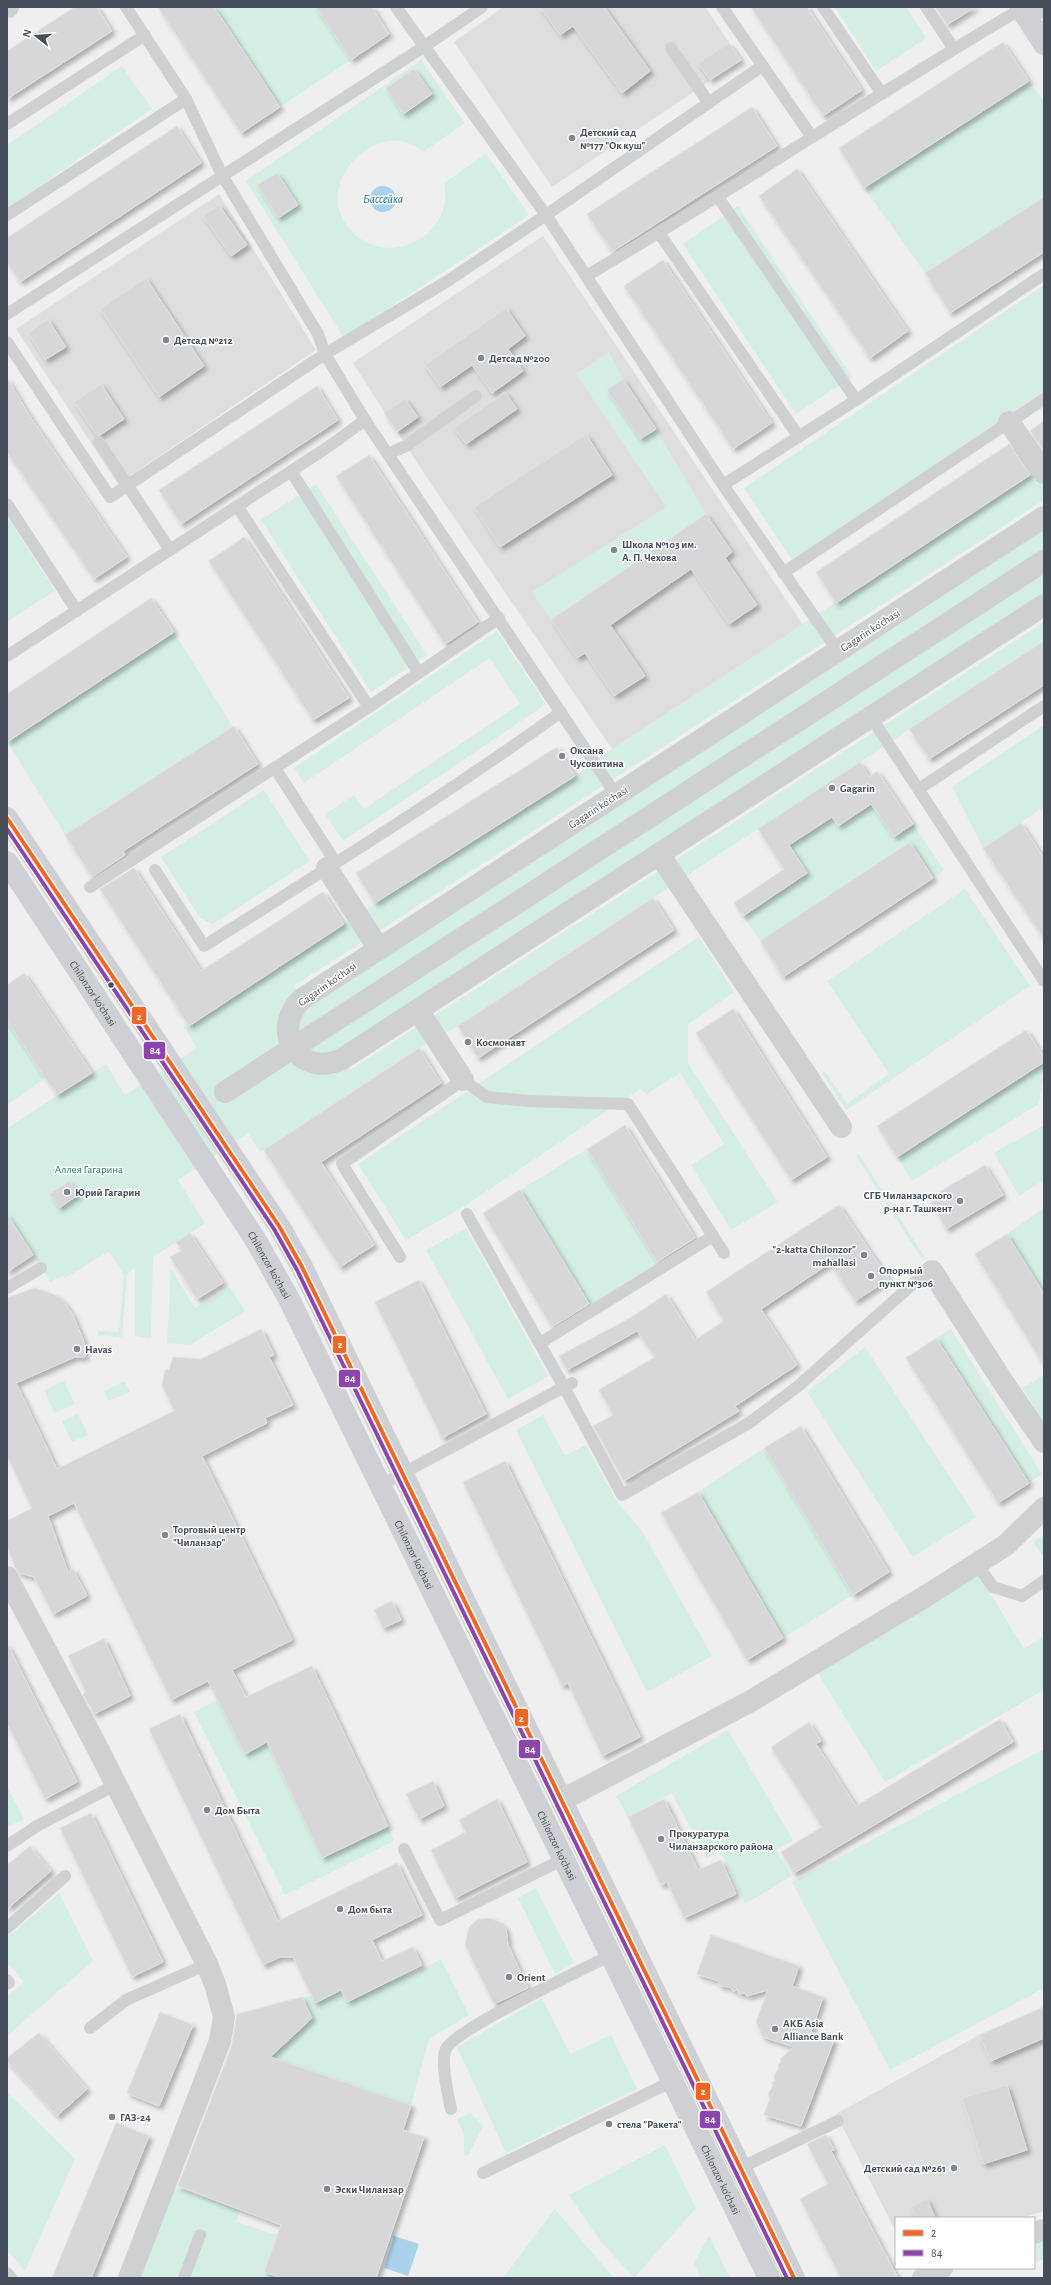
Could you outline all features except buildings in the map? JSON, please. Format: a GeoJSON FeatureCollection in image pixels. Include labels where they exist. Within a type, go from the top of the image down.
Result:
{"type":"FeatureCollection","features":[{"type":"Feature","properties":{"kind":"main road"},"geometry":{"type":"LineString","coordinates":[[1020,8],[1044,44]]}},
{"type":"Feature","properties":{"kind":"main road","name":"Chilonzor ko'chasi"},"geometry":{"type":"LineString","coordinates":[[8,820],[279,1226],[322,1305],[794,2278]]}},
{"type":"Feature","properties":{"kind":"main road","name":"Chilonzor ko'chasi"},"geometry":{"type":"LineString","coordinates":[[7,862],[263,1253],[300,1319],[770,2278]]}},
{"type":"Feature","properties":{"kind":"main road"},"geometry":{"type":"LineString","coordinates":[[541,1811],[562,1800]]}},
{"type":"Feature","properties":{"kind":"street"},"geometry":{"type":"LineString","coordinates":[[1009,422],[1044,473]]}},
{"type":"Feature","properties":{"kind":"street","name":"Gagarin ko'chasi"},"geometry":{"type":"LineString","coordinates":[[293,1048],[287,1028],[290,1016],[297,1004],[379,949],[1044,517]]}},
{"type":"Feature","properties":{"kind":"street"},"geometry":{"type":"LineString","coordinates":[[224,1092],[1044,561]]}},
{"type":"Feature","properties":{"kind":"street"},"geometry":{"type":"LineString","coordinates":[[293,1048],[303,1058],[314,1064],[327,1064],[334,1062],[418,1010],[1044,605]]}},
{"type":"Feature","properties":{"kind":"street"},"geometry":{"type":"LineString","coordinates":[[659,854],[841,1128]]}},
{"type":"Feature","properties":{"kind":"street"},"geometry":{"type":"LineString","coordinates":[[332,866],[379,949]]}},
{"type":"Feature","properties":{"kind":"street"},"geometry":{"type":"LineString","coordinates":[[418,1010],[463,1080]]}},
{"type":"Feature","properties":{"kind":"street"},"geometry":{"type":"LineString","coordinates":[[932,1271],[1001,1379],[1044,1442]]}},
{"type":"Feature","properties":{"kind":"street"},"geometry":{"type":"LineString","coordinates":[[562,1800],[751,1700],[977,1564],[1006,1545],[1044,1508]]}},
{"type":"Feature","properties":{"kind":"street"},"geometry":{"type":"LineString","coordinates":[[7,1577],[116,1784],[207,1964],[221,2001],[224,2017],[223,2028],[129,2278]]}},
{"type":"Feature","properties":{"kind":"street"},"geometry":{"type":"LineString","coordinates":[[923,2278],[940,2269]]}},
{"type":"Feature","properties":{"kind":"lane"},"geometry":{"type":"LineString","coordinates":[[126,7],[186,99],[222,175],[318,334],[325,354],[365,420],[499,618],[616,795]]}},
{"type":"Feature","properties":{"kind":"lane"},"geometry":{"type":"LineString","coordinates":[[396,7],[588,275],[723,485],[783,574],[838,651]]}},
{"type":"Feature","properties":{"kind":"lane"},"geometry":{"type":"LineString","coordinates":[[7,314],[425,46],[482,7]]}},
{"type":"Feature","properties":{"kind":"lane"},"geometry":{"type":"LineString","coordinates":[[722,7],[812,136]]}},
{"type":"Feature","properties":{"kind":"lane"},"geometry":{"type":"LineString","coordinates":[[823,7],[882,94]]}},
{"type":"Feature","properties":{"kind":"lane"},"geometry":{"type":"LineString","coordinates":[[926,7],[954,49]]}},
{"type":"Feature","properties":{"kind":"lane"},"geometry":{"type":"LineString","coordinates":[[588,275],[718,198],[812,136],[1020,8]]}},
{"type":"Feature","properties":{"kind":"lane"},"geometry":{"type":"LineString","coordinates":[[7,124],[145,35]]}},
{"type":"Feature","properties":{"kind":"lane"},"geometry":{"type":"LineString","coordinates":[[671,48],[709,104]]}},
{"type":"Feature","properties":{"kind":"lane"},"geometry":{"type":"LineString","coordinates":[[7,342],[110,497],[325,354],[446,282],[709,104],[762,66]]}},
{"type":"Feature","properties":{"kind":"lane"},"geometry":{"type":"LineString","coordinates":[[7,215],[186,99]]}},
{"type":"Feature","properties":{"kind":"lane"},"geometry":{"type":"LineString","coordinates":[[718,198],[856,400]]}},
{"type":"Feature","properties":{"kind":"lane"},"geometry":{"type":"LineString","coordinates":[[659,233],[799,437]]}},
{"type":"Feature","properties":{"kind":"lane"},"geometry":{"type":"LineString","coordinates":[[723,485],[856,400],[1044,274]]}},
{"type":"Feature","properties":{"kind":"lane"},"geometry":{"type":"LineString","coordinates":[[388,454],[406,446],[476,396]]}},
{"type":"Feature","properties":{"kind":"lane"},"geometry":{"type":"LineString","coordinates":[[783,574],[1044,399]]}},
{"type":"Feature","properties":{"kind":"lane"},"geometry":{"type":"LineString","coordinates":[[9,649],[77,611],[291,471],[365,420]]}},
{"type":"Feature","properties":{"kind":"lane"},"geometry":{"type":"LineString","coordinates":[[99,442],[170,550]]}},
{"type":"Feature","properties":{"kind":"lane"},"geometry":{"type":"LineString","coordinates":[[291,471],[419,673]]}},
{"type":"Feature","properties":{"kind":"lane"},"geometry":{"type":"LineString","coordinates":[[7,504],[77,611]]}},
{"type":"Feature","properties":{"kind":"lane"},"geometry":{"type":"LineString","coordinates":[[237,506],[369,707]]}},
{"type":"Feature","properties":{"kind":"lane"},"geometry":{"type":"LineString","coordinates":[[90,887],[369,707],[499,618]]}},
{"type":"Feature","properties":{"kind":"lane"},"geometry":{"type":"LineString","coordinates":[[919,789],[1044,706]]}},
{"type":"Feature","properties":{"kind":"lane"},"geometry":{"type":"LineString","coordinates":[[155,870],[204,946],[332,866],[513,747],[561,712]]}},
{"type":"Feature","properties":{"kind":"lane"},"geometry":{"type":"LineString","coordinates":[[871,717],[1044,981]]}},
{"type":"Feature","properties":{"kind":"lane"},"geometry":{"type":"LineString","coordinates":[[275,768],[332,866]]}},
{"type":"Feature","properties":{"kind":"lane"},"geometry":{"type":"LineString","coordinates":[[400,1257],[342,1164],[463,1080],[487,1097],[528,1101],[628,1104],[724,1252]]}},
{"type":"Feature","properties":{"kind":"lane"},"geometry":{"type":"LineString","coordinates":[[467,1214],[540,1343],[568,1385],[622,1496],[749,1423],[797,1387],[915,1282],[932,1271]]}},
{"type":"Feature","properties":{"kind":"lane"},"geometry":{"type":"LineString","coordinates":[[540,1343],[713,1236]]}},
{"type":"Feature","properties":{"kind":"lane"},"geometry":{"type":"LineString","coordinates":[[7,1288],[41,1268]]}},
{"type":"Feature","properties":{"kind":"lane"},"geometry":{"type":"LineString","coordinates":[[381,1485],[568,1385]]}},
{"type":"Feature","properties":{"kind":"lane"},"geometry":{"type":"LineString","coordinates":[[977,1564],[993,1586],[1022,1596],[1044,1581]]}},
{"type":"Feature","properties":{"kind":"lane"},"geometry":{"type":"LineString","coordinates":[[7,1846],[37,1826],[116,1784]]}},
{"type":"Feature","properties":{"kind":"lane"},"geometry":{"type":"LineString","coordinates":[[404,1849],[440,1920],[564,1859]]}},
{"type":"Feature","properties":{"kind":"lane"},"geometry":{"type":"LineString","coordinates":[[7,1928],[65,1876]]}},
{"type":"Feature","properties":{"kind":"lane"},"geometry":{"type":"LineString","coordinates":[[451,2109],[444,2056],[451,2041],[483,2021],[611,1955]]}},
{"type":"Feature","properties":{"kind":"lane"},"geometry":{"type":"LineString","coordinates":[[90,2028],[126,2000],[207,1964]]}},
{"type":"Feature","properties":{"kind":"lane"},"geometry":{"type":"LineString","coordinates":[[7,1980],[9,1983],[7,1984]]}},
{"type":"Feature","properties":{"kind":"lane"},"geometry":{"type":"LineString","coordinates":[[483,2174],[673,2081]]}},
{"type":"Feature","properties":{"kind":"lane"},"geometry":{"type":"LineString","coordinates":[[740,2168],[838,2121]]}},
{"type":"Feature","properties":{"kind":"lane"},"geometry":{"type":"LineString","coordinates":[[184,2278],[200,2235]]}},
{"type":"Feature","properties":{"kind":"lane"},"geometry":{"type":"LineString","coordinates":[[7,2273],[11,2278]]}},
{"type":"Feature","properties":{"kind":"shaded area","name":"Детский сад №177 \"Ок куш\""},"geometry":{"type":"Polygon","coordinates":[[[503,7],[705,7],[741,60],[552,187],[454,42],[503,7]]]}},
{"type":"Feature","properties":{"kind":"shaded area","name":"Детсад №212"},"geometry":{"type":"Polygon","coordinates":[[[219,194],[316,350],[118,484],[16,329],[219,194]]]}},
{"type":"Feature","properties":{"kind":"shaded area","name":"Школа №103 им. А. П. Чехова"},"geometry":{"type":"Polygon","coordinates":[[[543,236],[803,625],[612,749],[425,475],[353,363],[543,236]]]}},
{"type":"Feature","properties":{"kind":"shaded area","name":"Детский сад №261"},"geometry":{"type":"Polygon","coordinates":[[[979,2035],[991,2061],[1044,2038],[1044,2211],[1024,2217],[895,2217],[895,2230],[836,2114],[979,2035]]]}},
{"type":"Feature","properties":{"kind":"green space"},"geometry":{"type":"Polygon","coordinates":[[[214,7],[316,7],[351,60],[280,107],[214,7]]]}},
{"type":"Feature","properties":{"kind":"green space"},"geometry":{"type":"Polygon","coordinates":[[[835,7],[906,7],[926,38],[876,71],[835,7]]]}},
{"type":"Feature","properties":{"kind":"green space"},"geometry":{"type":"Polygon","coordinates":[[[421,60],[465,123],[423,152],[406,143],[389,141],[372,146],[357,157],[346,171],[339,188],[338,206],[345,223],[359,238],[376,246],[394,248],[411,244],[427,234],[438,221],[445,203],[444,183],[486,154],[469,128],[529,215],[344,338],[246,181],[421,60]]]}},
{"type":"Feature","properties":{"kind":"green space"},"geometry":{"type":"Polygon","coordinates":[[[122,66],[152,109],[7,208],[7,145],[122,66]]]}},
{"type":"Feature","properties":{"kind":"green space"},"geometry":{"type":"Polygon","coordinates":[[[1029,81],[1044,102],[1044,197],[925,273],[864,188],[1029,81]]]}},
{"type":"Feature","properties":{"kind":"green space"},"geometry":{"type":"Polygon","coordinates":[[[738,206],[852,377],[796,414],[683,244],[738,206]]]}},
{"type":"Feature","properties":{"kind":"green space"},"geometry":{"type":"Polygon","coordinates":[[[1044,285],[1044,391],[793,561],[744,488],[1044,285]]]}},
{"type":"Feature","properties":{"kind":"green space"},"geometry":{"type":"Polygon","coordinates":[[[609,352],[623,379],[607,390],[639,439],[656,429],[706,514],[551,620],[532,592],[666,507],[576,374],[609,352]]]}},
{"type":"Feature","properties":{"kind":"green space","name":"Аллея Гагарина"},"geometry":{"type":"Polygon","coordinates":[[[1044,466],[1044,500],[294,986],[308,1007],[1044,530],[1044,593],[337,1052],[350,1070],[1044,622],[1044,641],[458,1026],[419,1048],[264,1150],[260,1152],[248,1133],[178,1180],[205,1223],[153,1257],[151,1338],[135,1336],[135,1268],[127,1274],[122,1337],[98,1335],[98,1331],[119,1332],[124,1275],[109,1251],[65,1278],[63,1275],[50,1282],[7,1214],[7,1128],[106,1064],[125,1095],[197,1048],[185,1028],[375,903],[575,776],[612,749],[1044,466]]]}},
{"type":"Feature","properties":{"kind":"green space"},"geometry":{"type":"Polygon","coordinates":[[[316,484],[427,655],[371,692],[261,520],[316,484]]]}},
{"type":"Feature","properties":{"kind":"green space"},"geometry":{"type":"Polygon","coordinates":[[[7,516],[55,591],[7,622],[7,516]]]}},
{"type":"Feature","properties":{"kind":"green space"},"geometry":{"type":"Polygon","coordinates":[[[497,631],[546,704],[343,841],[325,814],[354,795],[364,809],[520,704],[490,658],[304,783],[294,768],[497,631]]]}},
{"type":"Feature","properties":{"kind":"green space"},"geometry":{"type":"Polygon","coordinates":[[[174,632],[233,727],[65,835],[7,742],[174,632]]]}},
{"type":"Feature","properties":{"kind":"green space"},"geometry":{"type":"Polygon","coordinates":[[[1044,725],[1044,807],[983,848],[952,787],[1044,725]]]}},
{"type":"Feature","properties":{"kind":"green space"},"geometry":{"type":"Polygon","coordinates":[[[264,790],[310,861],[213,924],[200,918],[161,857],[264,790]]]}},
{"type":"Feature","properties":{"kind":"green space"},"geometry":{"type":"Polygon","coordinates":[[[871,804],[894,837],[913,824],[944,870],[933,878],[909,842],[760,941],[743,916],[807,873],[789,845],[832,817],[839,826],[871,804]]]}},
{"type":"Feature","properties":{"kind":"green space"},"geometry":{"type":"Polygon","coordinates":[[[965,889],[1030,986],[846,1110],[822,1073],[825,1071],[847,1104],[889,1074],[827,981],[965,889]]]}},
{"type":"Feature","properties":{"kind":"green space"},"geometry":{"type":"Polygon","coordinates":[[[699,937],[734,992],[688,1024],[688,1063],[778,1202],[731,1230],[691,1165],[724,1144],[680,1073],[647,1094],[640,1089],[466,1205],[406,1240],[358,1164],[699,937]]]}},
{"type":"Feature","properties":{"kind":"green space"},"geometry":{"type":"Polygon","coordinates":[[[7,1021],[45,1078],[7,1105],[7,1021]]]}},
{"type":"Feature","properties":{"kind":"green space"},"geometry":{"type":"Polygon","coordinates":[[[1044,1062],[1039,1104],[912,1181],[897,1157],[1044,1062]]]}},
{"type":"Feature","properties":{"kind":"green space"},"geometry":{"type":"Polygon","coordinates":[[[1044,1125],[1044,1180],[1019,1196],[994,1153],[1044,1125]]]}},
{"type":"Feature","properties":{"kind":"green space"},"geometry":{"type":"Polygon","coordinates":[[[587,1149],[658,1263],[590,1305],[520,1190],[587,1149]]]}},
{"type":"Feature","properties":{"kind":"green space"},"geometry":{"type":"Polygon","coordinates":[[[859,1154],[924,1256],[921,1258],[856,1156],[859,1154]]]}},
{"type":"Feature","properties":{"kind":"green space"},"geometry":{"type":"Polygon","coordinates":[[[1044,1208],[1044,1294],[1007,1234],[1044,1208]]]}},
{"type":"Feature","properties":{"kind":"green space"},"geometry":{"type":"Polygon","coordinates":[[[466,1228],[548,1376],[508,1399],[426,1250],[466,1228]]]}},
{"type":"Feature","properties":{"kind":"green space"},"geometry":{"type":"Polygon","coordinates":[[[171,1269],[195,1308],[230,1287],[245,1311],[190,1345],[167,1343],[171,1269]]]}},
{"type":"Feature","properties":{"kind":"green space"},"geometry":{"type":"Polygon","coordinates":[[[951,1329],[1042,1474],[1029,1483],[936,1338],[951,1329]]]}},
{"type":"Feature","properties":{"kind":"green space"},"geometry":{"type":"Polygon","coordinates":[[[865,1347],[976,1517],[913,1557],[807,1392],[865,1347]]]}},
{"type":"Feature","properties":{"kind":"green space"},"geometry":{"type":"Polygon","coordinates":[[[1044,1375],[1044,1424],[1022,1388],[1044,1375]]]}},
{"type":"Feature","properties":{"kind":"green space"},"geometry":{"type":"Polygon","coordinates":[[[64,1381],[75,1404],[54,1413],[44,1390],[64,1381]]]}},
{"type":"Feature","properties":{"kind":"green space"},"geometry":{"type":"Polygon","coordinates":[[[125,1381],[130,1392],[108,1401],[104,1391],[125,1381]]]}},
{"type":"Feature","properties":{"kind":"green space"},"geometry":{"type":"Polygon","coordinates":[[[78,1414],[88,1435],[72,1442],[62,1421],[78,1414]]]}},
{"type":"Feature","properties":{"kind":"green space"},"geometry":{"type":"Polygon","coordinates":[[[543,1415],[565,1456],[586,1445],[617,1502],[642,1531],[712,1656],[647,1692],[516,1430],[543,1415]]]}},
{"type":"Feature","properties":{"kind":"green space"},"geometry":{"type":"Polygon","coordinates":[[[764,1448],[853,1595],[783,1638],[698,1492],[764,1448]]]}},
{"type":"Feature","properties":{"kind":"green space"},"geometry":{"type":"Polygon","coordinates":[[[1044,1535],[1044,1558],[1033,1542],[1044,1535]]]}},
{"type":"Feature","properties":{"kind":"green space"},"geometry":{"type":"Polygon","coordinates":[[[979,1575],[1024,1649],[1044,1636],[1044,1690],[885,1782],[817,1672],[979,1575]]]}},
{"type":"Feature","properties":{"kind":"green space"},"geometry":{"type":"Polygon","coordinates":[[[218,1700],[245,1754],[267,1742],[322,1858],[388,1826],[394,1841],[285,1895],[194,1712],[218,1700]]]}},
{"type":"Feature","properties":{"kind":"green space"},"geometry":{"type":"Polygon","coordinates":[[[728,1730],[793,1840],[776,1850],[792,1876],[745,1904],[720,1850],[706,1858],[672,1793],[628,1817],[616,1796],[728,1730]]]}},
{"type":"Feature","properties":{"kind":"green space"},"geometry":{"type":"Polygon","coordinates":[[[1044,1749],[1044,1988],[890,2070],[792,1882],[1044,1749]]]}},
{"type":"Feature","properties":{"kind":"green space"},"geometry":{"type":"Polygon","coordinates":[[[7,1786],[24,1819],[7,1827],[7,1786]]]}},
{"type":"Feature","properties":{"kind":"green space"},"geometry":{"type":"Polygon","coordinates":[[[536,1888],[574,1963],[555,1974],[518,1898],[536,1888]]]}},
{"type":"Feature","properties":{"kind":"green space"},"geometry":{"type":"Polygon","coordinates":[[[59,1893],[93,1961],[7,2036],[7,1997],[24,1982],[7,1962],[7,1938],[59,1893]]]}},
{"type":"Feature","properties":{"kind":"green space"},"geometry":{"type":"Polygon","coordinates":[[[441,1959],[469,2015],[429,2039],[411,2105],[270,2057],[302,1997],[312,1996],[315,2003],[341,1990],[406,1973],[408,1977],[441,1959]]]}},
{"type":"Feature","properties":{"kind":"green space"},"geometry":{"type":"Polygon","coordinates":[[[542,1998],[570,2054],[611,2035],[637,2089],[506,2153],[457,2047],[542,1998]]]}},
{"type":"Feature","properties":{"kind":"green space"},"geometry":{"type":"Polygon","coordinates":[[[7,2092],[75,2159],[25,2271],[7,2250],[7,2092]]]}},
{"type":"Feature","properties":{"kind":"green space"},"geometry":{"type":"Polygon","coordinates":[[[470,2113],[483,2126],[468,2156],[464,2155],[464,2135],[457,2119],[470,2113]]]}},
{"type":"Feature","properties":{"kind":"green space"},"geometry":{"type":"Polygon","coordinates":[[[665,2145],[696,2208],[634,2278],[598,2238],[569,2195],[665,2145]]]}},
{"type":"Feature","properties":{"kind":"green space"},"geometry":{"type":"Polygon","coordinates":[[[171,2186],[240,2210],[236,2222],[277,2235],[264,2271],[283,2278],[135,2278],[171,2186]]]}},
{"type":"Feature","properties":{"kind":"green space"},"geometry":{"type":"Polygon","coordinates":[[[555,2209],[614,2278],[503,2278],[555,2209]]]}},
{"type":"Feature","properties":{"kind":"green space"},"geometry":{"type":"Polygon","coordinates":[[[709,2235],[730,2278],[701,2278],[694,2263],[709,2235]]]}},
{"type":"Feature","properties":{"kind":"green space"},"geometry":{"type":"Polygon","coordinates":[[[1044,2240],[1044,2259],[1035,2262],[1035,2242],[1044,2240]]]}},
{"type":"Feature","properties":{"kind":"water","name":"Бассейка"},"geometry":{"type":"Polygon","coordinates":[[[383,186],[392,190],[396,199],[392,208],[383,212],[374,208],[370,199],[374,190],[383,186]]]}},
{"type":"Feature","properties":{"kind":"water"},"geometry":{"type":"Polygon","coordinates":[[[394,2236],[419,2244],[408,2276],[384,2268],[394,2236]]]}},
{"type":"Feature","properties":{"kind":"transit line","name":"2"},"geometry":{"type":"LineString","coordinates":[[7,818],[279,1226],[302,1267],[794,2278]]}},
{"type":"Feature","properties":{"kind":"transit line","name":"84"},"geometry":{"type":"LineString","coordinates":[[7,829],[274,1229],[297,1270],[787,2278]]}},
{"type":"Feature","properties":{"kind":"place","name":"Детский сад №177 \"Ок куш\""},"geometry":{"type":"Point","coordinates":[572,138]}},
{"type":"Feature","properties":{"kind":"place","name":"Детсад №212"},"geometry":{"type":"Point","coordinates":[166,340]}},
{"type":"Feature","properties":{"kind":"place","name":"Детсад №200"},"geometry":{"type":"Point","coordinates":[481,358]}},
{"type":"Feature","properties":{"kind":"place","name":"Школа №103 им. А. П. Чехова"},"geometry":{"type":"Point","coordinates":[614,550]}},
{"type":"Feature","properties":{"kind":"place","name":"Оксана Чусовитина"},"geometry":{"type":"Point","coordinates":[562,756]}},
{"type":"Feature","properties":{"kind":"place","name":"Gagarin"},"geometry":{"type":"Point","coordinates":[832,788]}},
{"type":"Feature","properties":{"kind":"place","name":"Космонавт"},"geometry":{"type":"Point","coordinates":[468,1042]}},
{"type":"Feature","properties":{"kind":"place","name":"Юрий Гагарин"},"geometry":{"type":"Point","coordinates":[67,1192]}},
{"type":"Feature","properties":{"kind":"place","name":"СГБ Чиланзарского р-на г. Ташкент"},"geometry":{"type":"Point","coordinates":[960,1201]}},
{"type":"Feature","properties":{"kind":"place","name":"\"2-katta Chilonzor\" mahallasi"},"geometry":{"type":"Point","coordinates":[864,1255]}},
{"type":"Feature","properties":{"kind":"place","name":"Опорный пункт №306"},"geometry":{"type":"Point","coordinates":[871,1276]}},
{"type":"Feature","properties":{"kind":"place","name":"Havas"},"geometry":{"type":"Point","coordinates":[77,1349]}},
{"type":"Feature","properties":{"kind":"place","name":"Торговый центр \"Чиланзар\""},"geometry":{"type":"Point","coordinates":[165,1535]}},
{"type":"Feature","properties":{"kind":"place","name":"Дом Быта"},"geometry":{"type":"Point","coordinates":[207,1810]}},
{"type":"Feature","properties":{"kind":"place","name":"Прокуратура Чиланзарского района"},"geometry":{"type":"Point","coordinates":[661,1839]}},
{"type":"Feature","properties":{"kind":"place","name":"Дом быта"},"geometry":{"type":"Point","coordinates":[340,1909]}},
{"type":"Feature","properties":{"kind":"place","name":"Orient"},"geometry":{"type":"Point","coordinates":[509,1977]}},
{"type":"Feature","properties":{"kind":"place","name":"АКБ Asia Alliance Bank"},"geometry":{"type":"Point","coordinates":[775,2029]}},
{"type":"Feature","properties":{"kind":"place","name":"ГАЗ-24"},"geometry":{"type":"Point","coordinates":[112,2117]}},
{"type":"Feature","properties":{"kind":"place","name":"стела \"Ракета\""},"geometry":{"type":"Point","coordinates":[609,2124]}},
{"type":"Feature","properties":{"kind":"place","name":"Детский сад №261"},"geometry":{"type":"Point","coordinates":[954,2168]}},
{"type":"Feature","properties":{"kind":"place","name":"Эски Чиланзар"},"geometry":{"type":"Point","coordinates":[327,2189]}}]}
